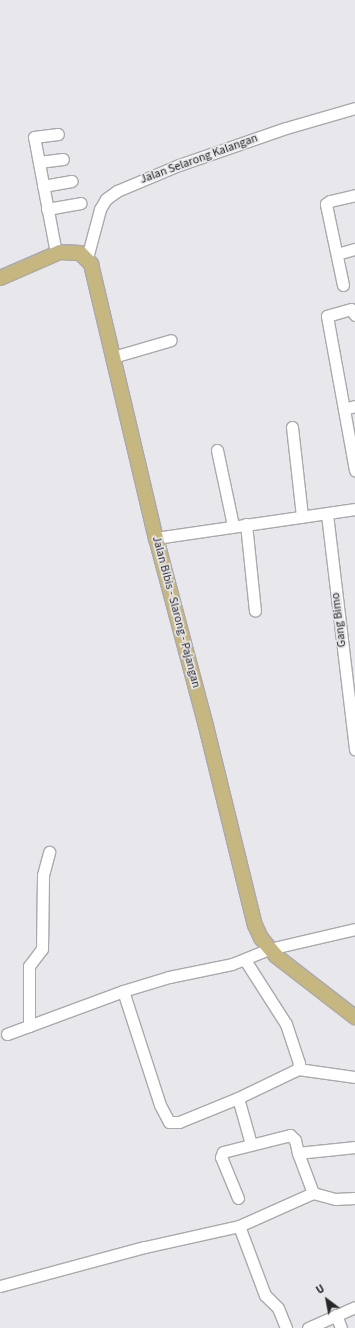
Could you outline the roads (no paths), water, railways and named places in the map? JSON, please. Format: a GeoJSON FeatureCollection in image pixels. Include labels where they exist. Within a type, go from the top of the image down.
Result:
{"type":"FeatureCollection","features":[{"type":"Feature","properties":{"kind":"main road"},"geometry":{"type":"LineString","coordinates":[[0,278],[56,254],[76,252],[87,258]]}},
{"type":"Feature","properties":{"kind":"main road","name":"Jalan Bibis - Slarong - Pajangan"},"geometry":{"type":"LineString","coordinates":[[87,258],[93,270],[156,538],[205,722],[251,915],[261,938],[269,949],[355,1016]]}},
{"type":"Feature","properties":{"kind":"street","name":"Jalan Selarong Kalangan"},"geometry":{"type":"LineString","coordinates":[[87,258],[100,209],[106,199],[117,191],[186,162],[286,128],[355,108]]}},
{"type":"Feature","properties":{"kind":"street"},"geometry":{"type":"LineString","coordinates":[[56,254],[46,209],[34,137],[58,134]]}},
{"type":"Feature","properties":{"kind":"street"},"geometry":{"type":"LineString","coordinates":[[39,162],[63,159]]}},
{"type":"Feature","properties":{"kind":"street"},"geometry":{"type":"LineString","coordinates":[[43,186],[72,181]]}},
{"type":"Feature","properties":{"kind":"street"},"geometry":{"type":"LineString","coordinates":[[343,285],[326,204],[330,201],[355,195]]}},
{"type":"Feature","properties":{"kind":"street"},"geometry":{"type":"LineString","coordinates":[[46,209],[80,203]]}},
{"type":"Feature","properties":{"kind":"street"},"geometry":{"type":"LineString","coordinates":[[337,254],[355,249]]}},
{"type":"Feature","properties":{"kind":"street"},"geometry":{"type":"LineString","coordinates":[[355,315],[351,309],[327,316],[350,407],[355,470]]}},
{"type":"Feature","properties":{"kind":"street"},"geometry":{"type":"LineString","coordinates":[[113,357],[171,340]]}},
{"type":"Feature","properties":{"kind":"street"},"geometry":{"type":"LineString","coordinates":[[292,427],[302,516]]}},
{"type":"Feature","properties":{"kind":"street"},"geometry":{"type":"LineString","coordinates":[[218,450],[233,525]]}},
{"type":"Feature","properties":{"kind":"street"},"geometry":{"type":"LineString","coordinates":[[156,538],[233,525],[327,514],[355,509]]}},
{"type":"Feature","properties":{"kind":"street","name":"Gang Bimo"},"geometry":{"type":"LineString","coordinates":[[327,514],[355,749]]}},
{"type":"Feature","properties":{"kind":"street"},"geometry":{"type":"LineString","coordinates":[[246,524],[255,611]]}},
{"type":"Feature","properties":{"kind":"street"},"geometry":{"type":"LineString","coordinates":[[29,1026],[29,966],[42,949],[43,875],[49,852]]}},
{"type":"Feature","properties":{"kind":"street"},"geometry":{"type":"LineString","coordinates":[[7,1034],[123,991],[170,977],[244,960],[269,949],[355,929]]}},
{"type":"Feature","properties":{"kind":"street"},"geometry":{"type":"LineString","coordinates":[[244,960],[286,1024],[299,1063],[298,1069]]}},
{"type":"Feature","properties":{"kind":"street"},"geometry":{"type":"LineString","coordinates":[[123,991],[160,1105],[169,1122],[179,1122],[238,1098],[298,1069],[355,1077]]}},
{"type":"Feature","properties":{"kind":"street"},"geometry":{"type":"LineString","coordinates":[[238,1098],[251,1144]]}},
{"type":"Feature","properties":{"kind":"street"},"geometry":{"type":"LineString","coordinates":[[238,1198],[221,1154],[251,1144],[290,1135],[295,1140],[298,1153],[313,1193]]}},
{"type":"Feature","properties":{"kind":"street"},"geometry":{"type":"LineString","coordinates":[[298,1153],[355,1147]]}},
{"type":"Feature","properties":{"kind":"street"},"geometry":{"type":"LineString","coordinates":[[0,1286],[145,1247],[239,1226],[313,1193],[335,1199],[355,1198]]}},
{"type":"Feature","properties":{"kind":"street"},"geometry":{"type":"LineString","coordinates":[[239,1226],[265,1295],[278,1308],[286,1328]]}},
{"type":"Feature","properties":{"kind":"street"},"geometry":{"type":"LineString","coordinates":[[308,1328],[355,1307]]}},
{"type":"Feature","properties":{"kind":"street"},"geometry":{"type":"LineString","coordinates":[[336,1315],[341,1328]]}}]}
